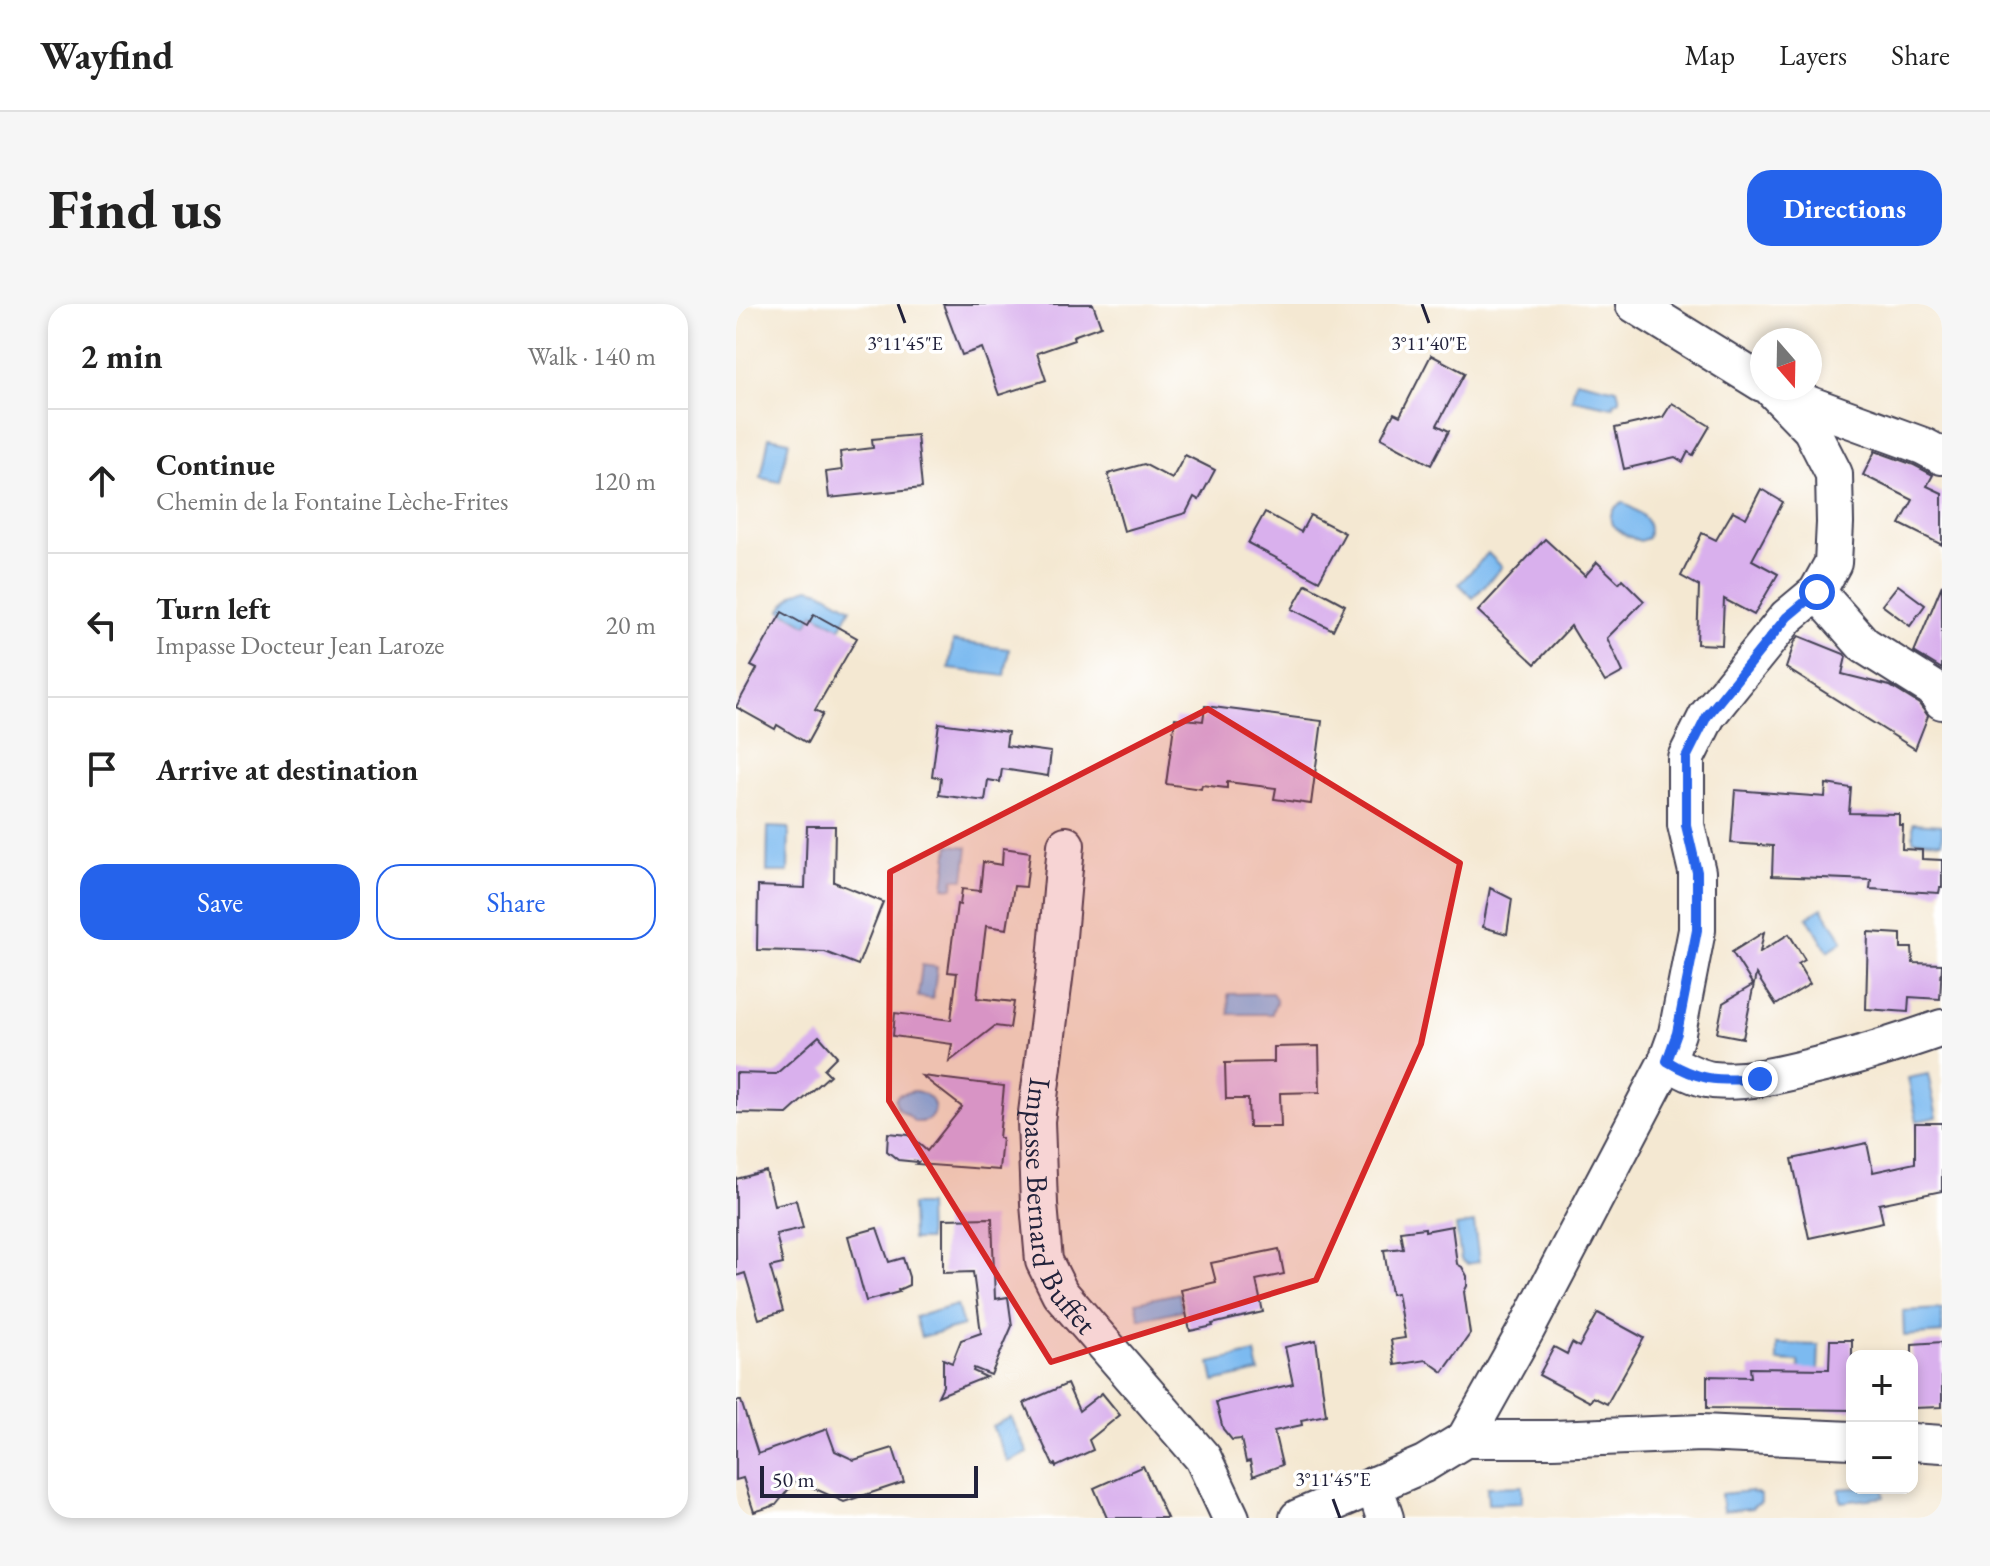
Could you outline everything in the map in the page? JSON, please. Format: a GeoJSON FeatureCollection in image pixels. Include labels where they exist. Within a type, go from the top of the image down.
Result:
{"type":"FeatureCollection","features":[{"type":"Feature","properties":{"kind":"street"},"geometry":{"type":"LineString","coordinates":[[1634,304],[1750,376]]}},
{"type":"Feature","properties":{"kind":"street"},"geometry":{"type":"LineString","coordinates":[[1298,1518],[1380,1501],[1424,1464],[1465,1439],[1526,1330],[1667,1061],[1677,1033],[1697,930],[1697,872],[1686,825],[1686,758],[1707,716],[1787,617],[1817,592],[1833,563],[1834,474],[1811,429],[1781,400]]}},
{"type":"Feature","properties":{"kind":"street"},"geometry":{"type":"LineString","coordinates":[[1802,400],[1942,456]]}},
{"type":"Feature","properties":{"kind":"street"},"geometry":{"type":"LineString","coordinates":[[1817,592],[1864,645],[1934,689],[1942,701]]}},
{"type":"Feature","properties":{"kind":"street","name":"Impasse Bernard Buffet"},"geometry":{"type":"LineString","coordinates":[[1066,845],[1055,971],[1036,1121],[1044,1261],[1060,1293],[1203,1458],[1231,1518]]}},
{"type":"Feature","properties":{"kind":"street"},"geometry":{"type":"LineString","coordinates":[[1667,1061],[1710,1080],[1760,1079],[1840,1061],[1942,1028]]}},
{"type":"Feature","properties":{"kind":"street"},"geometry":{"type":"LineString","coordinates":[[1465,1439],[1701,1433],[1846,1440]]}},
{"type":"Feature","properties":{"kind":"street"},"geometry":{"type":"LineString","coordinates":[[1918,1442],[1942,1444]]}},
{"type":"Feature","properties":{"kind":"highlighted area"},"geometry":{"type":"Polygon","coordinates":[[[1208,709],[1460,863],[1421,1044],[1316,1280],[1051,1362],[889,1101],[890,872],[1208,709]]]}},
{"type":"Feature","properties":{"kind":"water"},"geometry":{"type":"Polygon","coordinates":[[[1576,380],[1617,389],[1620,400],[1613,407],[1572,399],[1576,380]]]}},
{"type":"Feature","properties":{"kind":"water"},"geometry":{"type":"Polygon","coordinates":[[[769,437],[789,441],[780,482],[761,478],[769,437]]]}},
{"type":"Feature","properties":{"kind":"water"},"geometry":{"type":"Polygon","coordinates":[[[1623,502],[1646,520],[1648,538],[1640,541],[1612,525],[1612,511],[1623,502]]]}},
{"type":"Feature","properties":{"kind":"water"},"geometry":{"type":"Polygon","coordinates":[[[1488,553],[1502,567],[1473,598],[1459,584],[1488,553]]]}},
{"type":"Feature","properties":{"kind":"water"},"geometry":{"type":"Polygon","coordinates":[[[809,588],[821,591],[851,608],[840,628],[814,613],[807,625],[781,610],[792,596],[809,588]]]}},
{"type":"Feature","properties":{"kind":"water"},"geometry":{"type":"Polygon","coordinates":[[[953,641],[1009,649],[1005,676],[949,669],[953,641]]]}},
{"type":"Feature","properties":{"kind":"water"},"geometry":{"type":"Polygon","coordinates":[[[1913,823],[1942,825],[1942,842],[1913,840],[1913,823]]]}},
{"type":"Feature","properties":{"kind":"water"},"geometry":{"type":"Polygon","coordinates":[[[768,827],[789,828],[788,872],[767,872],[768,827]]]}},
{"type":"Feature","properties":{"kind":"water"},"geometry":{"type":"Polygon","coordinates":[[[949,845],[968,847],[964,879],[954,879],[953,888],[944,887],[949,845]]]}},
{"type":"Feature","properties":{"kind":"water"},"geometry":{"type":"Polygon","coordinates":[[[1822,908],[1843,941],[1828,951],[1807,917],[1822,908]]]}},
{"type":"Feature","properties":{"kind":"water"},"geometry":{"type":"Polygon","coordinates":[[[922,965],[937,967],[933,999],[918,997],[922,965]]]}},
{"type":"Feature","properties":{"kind":"water"},"geometry":{"type":"Polygon","coordinates":[[[1272,993],[1276,1002],[1272,1014],[1229,1014],[1228,994],[1272,993]]]}},
{"type":"Feature","properties":{"kind":"water"},"geometry":{"type":"Polygon","coordinates":[[[1928,1074],[1937,1117],[1917,1121],[1908,1078],[1928,1074]]]}},
{"type":"Feature","properties":{"kind":"water"},"geometry":{"type":"Polygon","coordinates":[[[913,1091],[932,1102],[934,1113],[924,1121],[914,1122],[898,1108],[895,1099],[898,1095],[913,1091]]]}},
{"type":"Feature","properties":{"kind":"water"},"geometry":{"type":"Polygon","coordinates":[[[911,1205],[927,1205],[928,1240],[912,1240],[911,1205]]]}},
{"type":"Feature","properties":{"kind":"water"},"geometry":{"type":"Polygon","coordinates":[[[1474,1223],[1479,1262],[1467,1264],[1461,1260],[1456,1226],[1474,1223]]]}},
{"type":"Feature","properties":{"kind":"water"},"geometry":{"type":"Polygon","coordinates":[[[1179,1293],[1182,1310],[1140,1319],[1136,1302],[1179,1293]]]}},
{"type":"Feature","properties":{"kind":"water"},"geometry":{"type":"Polygon","coordinates":[[[957,1305],[963,1326],[921,1337],[915,1317],[957,1305]]]}},
{"type":"Feature","properties":{"kind":"water"},"geometry":{"type":"Polygon","coordinates":[[[1942,1309],[1942,1333],[1904,1336],[1903,1311],[1942,1309]]]}},
{"type":"Feature","properties":{"kind":"water"},"geometry":{"type":"Polygon","coordinates":[[[1777,1344],[1819,1345],[1818,1371],[1800,1371],[1799,1362],[1777,1361],[1777,1344]]]}},
{"type":"Feature","properties":{"kind":"water"},"geometry":{"type":"Polygon","coordinates":[[[1255,1353],[1259,1372],[1214,1382],[1210,1363],[1255,1353]]]}},
{"type":"Feature","properties":{"kind":"water"},"geometry":{"type":"Polygon","coordinates":[[[1011,1417],[1028,1453],[1008,1462],[992,1426],[1011,1417]]]}},
{"type":"Feature","properties":{"kind":"water"},"geometry":{"type":"Polygon","coordinates":[[[1522,1486],[1522,1503],[1488,1504],[1487,1487],[1522,1486]]]}},
{"type":"Feature","properties":{"kind":"water"},"geometry":{"type":"Polygon","coordinates":[[[1846,1488],[1846,1494],[1884,1494],[1884,1497],[1841,1502],[1839,1489],[1846,1488]]]}},
{"type":"Feature","properties":{"kind":"water"},"geometry":{"type":"Polygon","coordinates":[[[1751,1491],[1761,1496],[1761,1502],[1753,1508],[1723,1511],[1721,1494],[1751,1491]]]}},
{"type":"Feature","properties":{"kind":"building"},"geometry":{"type":"Polygon","coordinates":[[[943,304],[1093,304],[1101,326],[1073,336],[1074,340],[1037,353],[1046,380],[999,395],[982,348],[962,355],[943,304]]]}},
{"type":"Feature","properties":{"kind":"building"},"geometry":{"type":"Polygon","coordinates":[[[1431,355],[1465,373],[1437,425],[1449,431],[1431,465],[1381,438],[1394,413],[1400,416],[1431,355]]]}},
{"type":"Feature","properties":{"kind":"building"},"geometry":{"type":"Polygon","coordinates":[[[1672,403],[1710,426],[1693,455],[1688,452],[1683,462],[1675,457],[1624,469],[1615,428],[1663,417],[1672,403]]]}},
{"type":"Feature","properties":{"kind":"building"},"geometry":{"type":"Polygon","coordinates":[[[917,435],[922,488],[829,498],[826,472],[842,470],[840,452],[873,448],[872,439],[917,435]]]}},
{"type":"Feature","properties":{"kind":"building"},"geometry":{"type":"Polygon","coordinates":[[[1875,451],[1933,475],[1927,486],[1942,493],[1942,545],[1900,524],[1913,500],[1863,475],[1875,451]]]}},
{"type":"Feature","properties":{"kind":"building"},"geometry":{"type":"Polygon","coordinates":[[[1185,455],[1215,470],[1199,500],[1194,497],[1186,513],[1124,531],[1108,474],[1144,464],[1172,479],[1185,455]]]}},
{"type":"Feature","properties":{"kind":"building"},"geometry":{"type":"Polygon","coordinates":[[[1761,489],[1783,502],[1752,560],[1778,574],[1754,615],[1724,599],[1722,645],[1697,644],[1699,586],[1681,576],[1702,533],[1716,540],[1733,511],[1746,518],[1761,489]]]}},
{"type":"Feature","properties":{"kind":"building"},"geometry":{"type":"Polygon","coordinates":[[[1265,512],[1301,532],[1310,515],[1345,533],[1319,581],[1248,543],[1265,512]]]}},
{"type":"Feature","properties":{"kind":"building"},"geometry":{"type":"Polygon","coordinates":[[[1545,539],[1585,576],[1597,562],[1619,583],[1622,579],[1644,601],[1607,638],[1623,672],[1605,682],[1571,626],[1535,664],[1478,611],[1545,539]]]}},
{"type":"Feature","properties":{"kind":"building"},"geometry":{"type":"Polygon","coordinates":[[[1306,584],[1345,605],[1333,630],[1292,609],[1306,584]]]}},
{"type":"Feature","properties":{"kind":"building"},"geometry":{"type":"Polygon","coordinates":[[[1898,585],[1925,605],[1910,626],[1882,605],[1898,585]]]}},
{"type":"Feature","properties":{"kind":"building"},"geometry":{"type":"Polygon","coordinates":[[[1942,585],[1942,669],[1914,652],[1942,585]]]}},
{"type":"Feature","properties":{"kind":"building"},"geometry":{"type":"Polygon","coordinates":[[[782,612],[807,626],[814,614],[857,638],[815,710],[823,714],[807,743],[777,725],[775,729],[736,707],[757,669],[751,666],[782,612]]]}},
{"type":"Feature","properties":{"kind":"building"},"geometry":{"type":"Polygon","coordinates":[[[1799,636],[1844,654],[1842,674],[1890,686],[1919,704],[1928,716],[1915,749],[1786,668],[1799,636]]]}},
{"type":"Feature","properties":{"kind":"building"},"geometry":{"type":"Polygon","coordinates":[[[1205,706],[1322,721],[1311,804],[1274,799],[1276,788],[1227,782],[1227,788],[1202,785],[1201,789],[1166,784],[1175,718],[1203,721],[1205,706]]]}},
{"type":"Feature","properties":{"kind":"building"},"geometry":{"type":"Polygon","coordinates":[[[939,723],[1008,732],[1006,746],[1051,752],[1048,776],[1002,769],[1000,782],[988,780],[985,801],[939,795],[941,778],[932,776],[939,723]]]}},
{"type":"Feature","properties":{"kind":"building"},"geometry":{"type":"Polygon","coordinates":[[[1826,784],[1851,788],[1849,813],[1899,814],[1899,825],[1903,825],[1902,849],[1922,850],[1922,859],[1942,860],[1942,888],[1939,893],[1870,889],[1871,880],[1772,876],[1773,846],[1731,843],[1735,790],[1825,797],[1826,784]]]}},
{"type":"Feature","properties":{"kind":"building"},"geometry":{"type":"Polygon","coordinates":[[[807,826],[835,826],[834,882],[883,902],[858,965],[825,952],[757,950],[758,886],[805,888],[807,826]]]}},
{"type":"Feature","properties":{"kind":"building"},"geometry":{"type":"Polygon","coordinates":[[[1003,848],[1030,852],[1026,887],[1014,886],[1007,929],[986,926],[977,998],[1014,1002],[1010,1028],[995,1026],[949,1062],[952,1044],[893,1036],[895,1013],[951,1020],[957,973],[948,972],[957,904],[960,905],[962,889],[980,891],[983,862],[1002,865],[1003,848]]]}},
{"type":"Feature","properties":{"kind":"building"},"geometry":{"type":"Polygon","coordinates":[[[1490,888],[1512,899],[1507,934],[1483,927],[1490,888]]]}},
{"type":"Feature","properties":{"kind":"building"},"geometry":{"type":"Polygon","coordinates":[[[1764,932],[1760,952],[1789,934],[1805,960],[1798,964],[1810,984],[1776,1005],[1756,974],[1743,1038],[1717,1033],[1723,1003],[1753,985],[1732,952],[1764,932]]]}},
{"type":"Feature","properties":{"kind":"building"},"geometry":{"type":"Polygon","coordinates":[[[1868,932],[1901,934],[1901,948],[1912,948],[1913,963],[1942,964],[1940,999],[1909,997],[1908,1012],[1866,1009],[1868,932]]]}},
{"type":"Feature","properties":{"kind":"building"},"geometry":{"type":"Polygon","coordinates":[[[819,1036],[837,1056],[824,1069],[830,1075],[787,1114],[736,1113],[736,1073],[776,1074],[819,1036]]]}},
{"type":"Feature","properties":{"kind":"building"},"geometry":{"type":"Polygon","coordinates":[[[1319,1046],[1320,1092],[1280,1093],[1281,1127],[1249,1127],[1248,1099],[1226,1099],[1225,1063],[1274,1062],[1274,1047],[1319,1046]]]}},
{"type":"Feature","properties":{"kind":"building"},"geometry":{"type":"Polygon","coordinates":[[[922,1076],[1004,1086],[999,1170],[916,1164],[918,1162],[898,1160],[887,1151],[888,1133],[909,1135],[927,1151],[962,1107],[922,1076]]]}},
{"type":"Feature","properties":{"kind":"building"},"geometry":{"type":"Polygon","coordinates":[[[1915,1123],[1942,1123],[1942,1191],[1879,1204],[1883,1222],[1809,1238],[1792,1159],[1867,1143],[1873,1172],[1915,1163],[1915,1123]]]}},
{"type":"Feature","properties":{"kind":"building"},"geometry":{"type":"Polygon","coordinates":[[[766,1171],[774,1205],[796,1200],[803,1228],[776,1234],[783,1264],[770,1267],[783,1311],[759,1319],[745,1273],[736,1276],[736,1179],[766,1171]]]}},
{"type":"Feature","properties":{"kind":"building"},"geometry":{"type":"Polygon","coordinates":[[[992,1218],[995,1299],[1008,1297],[1012,1326],[991,1375],[974,1368],[973,1371],[986,1377],[938,1396],[943,1386],[943,1359],[952,1363],[961,1340],[981,1333],[973,1272],[943,1273],[943,1219],[992,1218]]]}},
{"type":"Feature","properties":{"kind":"building"},"geometry":{"type":"Polygon","coordinates":[[[1452,1226],[1457,1264],[1467,1276],[1464,1292],[1470,1334],[1443,1372],[1426,1360],[1395,1365],[1391,1340],[1405,1338],[1397,1293],[1391,1294],[1384,1250],[1403,1248],[1400,1231],[1452,1226]]]}},
{"type":"Feature","properties":{"kind":"building"},"geometry":{"type":"Polygon","coordinates":[[[877,1228],[889,1262],[903,1258],[909,1285],[899,1292],[866,1301],[848,1236],[877,1228]]]}},
{"type":"Feature","properties":{"kind":"building"},"geometry":{"type":"Polygon","coordinates":[[[1279,1249],[1284,1274],[1256,1280],[1263,1312],[1190,1331],[1181,1290],[1216,1282],[1211,1263],[1279,1249]]]}},
{"type":"Feature","properties":{"kind":"building"},"geometry":{"type":"Polygon","coordinates":[[[1598,1313],[1644,1338],[1607,1404],[1593,1397],[1590,1402],[1539,1375],[1554,1347],[1567,1354],[1572,1343],[1579,1347],[1598,1313]]]}},
{"type":"Feature","properties":{"kind":"building"},"geometry":{"type":"Polygon","coordinates":[[[1316,1340],[1326,1415],[1301,1420],[1302,1425],[1274,1431],[1282,1465],[1253,1476],[1241,1439],[1232,1440],[1223,1429],[1216,1402],[1293,1384],[1285,1347],[1316,1340]]]}},
{"type":"Feature","properties":{"kind":"building"},"geometry":{"type":"Polygon","coordinates":[[[1830,1340],[1852,1340],[1852,1350],[1846,1350],[1846,1410],[1707,1408],[1707,1376],[1751,1377],[1750,1368],[1829,1369],[1830,1340]]]}},
{"type":"Feature","properties":{"kind":"building"},"geometry":{"type":"Polygon","coordinates":[[[1942,1342],[1942,1407],[1918,1408],[1918,1350],[1912,1350],[1912,1344],[1942,1342]]]}},
{"type":"Feature","properties":{"kind":"building"},"geometry":{"type":"Polygon","coordinates":[[[1067,1384],[1079,1411],[1102,1393],[1120,1415],[1089,1440],[1093,1450],[1056,1467],[1024,1403],[1067,1384]]]}},
{"type":"Feature","properties":{"kind":"building"},"geometry":{"type":"Polygon","coordinates":[[[736,1401],[741,1401],[758,1454],[827,1429],[835,1451],[854,1460],[893,1448],[904,1482],[844,1502],[796,1480],[776,1505],[754,1512],[743,1478],[736,1480],[736,1401]]]}},
{"type":"Feature","properties":{"kind":"building"},"geometry":{"type":"Polygon","coordinates":[[[1143,1466],[1167,1518],[1107,1518],[1094,1488],[1143,1466]]]}},
{"type":"Feature","properties":{"kind":"route"},"geometry":{"type":"LineString","coordinates":[[1760,1079],[1710,1080],[1667,1061],[1677,1033],[1697,930],[1697,872],[1686,825],[1686,758],[1707,716],[1787,617],[1817,592]]}}]}
